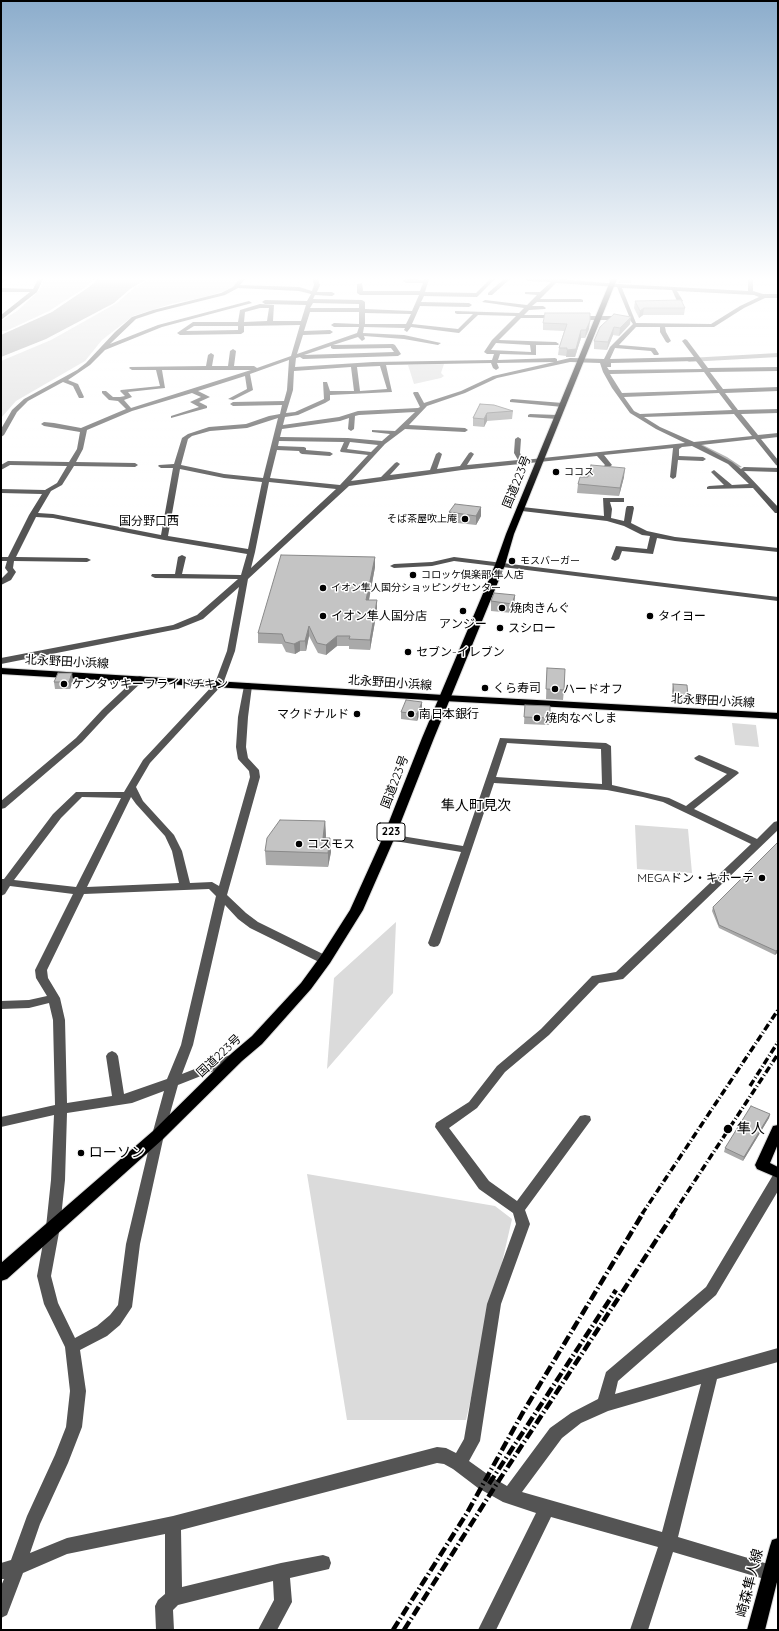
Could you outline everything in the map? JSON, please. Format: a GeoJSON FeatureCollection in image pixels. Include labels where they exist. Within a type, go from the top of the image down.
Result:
{"type":"FeatureCollection","features":[{"type":"Feature","properties":{"kind":"highway","name":"国道223号"},"geometry":{"type":"LineString","coordinates":[[1,1274],[158,1135],[237,1057],[257,1040],[306,986],[325,960],[356,910],[389,837],[444,698],[500,565],[505,547],[522,509],[563,405],[579,355]]}},
{"type":"Feature","properties":{"kind":"main road","name":"北永野田小浜線"},"geometry":{"type":"LineString","coordinates":[[1,671],[444,698],[778,716]]}},
{"type":"Feature","properties":{"kind":"main road"},"geometry":{"type":"LineString","coordinates":[[778,1130],[762,1165],[778,1174]]}},
{"type":"Feature","properties":{"kind":"main road","name":"崎森隼人線"},"geometry":{"type":"LineString","coordinates":[[756,1630],[775,1574],[778,1546]]}},
{"type":"Feature","properties":{"kind":"street"},"geometry":{"type":"LineString","coordinates":[[1,435],[14,411],[26,400],[63,380],[88,364],[96,355]]}},
{"type":"Feature","properties":{"kind":"street"},"geometry":{"type":"LineString","coordinates":[[211,355],[211,369]]}},
{"type":"Feature","properties":{"kind":"street"},"geometry":{"type":"LineString","coordinates":[[231,367],[232,355]]}},
{"type":"Feature","properties":{"kind":"street"},"geometry":{"type":"LineString","coordinates":[[1,583],[8,578],[12,572],[10,568],[11,559],[33,515],[47,492],[60,484],[72,464],[80,449],[84,429],[130,410],[193,391],[299,355]]}},
{"type":"Feature","properties":{"kind":"street"},"geometry":{"type":"LineString","coordinates":[[293,357],[382,355]]}},
{"type":"Feature","properties":{"kind":"street"},"geometry":{"type":"LineString","coordinates":[[497,355],[494,362],[500,376]]}},
{"type":"Feature","properties":{"kind":"street"},"geometry":{"type":"LineString","coordinates":[[605,361],[609,355]]}},
{"type":"Feature","properties":{"kind":"street"},"geometry":{"type":"LineString","coordinates":[[687,355],[696,357],[754,437],[778,464]]}},
{"type":"Feature","properties":{"kind":"street"},"geometry":{"type":"LineString","coordinates":[[369,356],[373,364]]}},
{"type":"Feature","properties":{"kind":"street"},"geometry":{"type":"LineString","coordinates":[[1,1609],[9,1569],[33,1522],[62,1458],[74,1427],[78,1391],[72,1347],[50,1304],[44,1276],[53,1227],[58,1180],[61,1109],[59,1020],[54,998],[42,978],[41,970],[129,791],[146,762],[219,684],[231,651],[244,578],[251,552],[257,518],[279,427],[290,390],[290,369],[293,357]]}},
{"type":"Feature","properties":{"kind":"street"},"geometry":{"type":"LineString","coordinates":[[290,369],[373,364],[576,360],[605,361],[696,357]]}},
{"type":"Feature","properties":{"kind":"street"},"geometry":{"type":"LineString","coordinates":[[1,661],[137,635],[189,622],[207,612],[244,578],[342,487],[383,443],[398,433],[425,405],[463,392],[500,376],[576,360]]}},
{"type":"Feature","properties":{"kind":"street"},"geometry":{"type":"LineString","coordinates":[[605,361],[617,392],[632,412],[658,428],[721,454],[744,469],[775,497],[778,503]]}},
{"type":"Feature","properties":{"kind":"street"},"geometry":{"type":"LineString","coordinates":[[327,394],[390,391],[383,364]]}},
{"type":"Feature","properties":{"kind":"street"},"geometry":{"type":"LineString","coordinates":[[354,366],[357,393]]}},
{"type":"Feature","properties":{"kind":"street"},"geometry":{"type":"LineString","coordinates":[[190,367],[191,374]]}},
{"type":"Feature","properties":{"kind":"street"},"geometry":{"type":"LineString","coordinates":[[132,368],[260,368]]}},
{"type":"Feature","properties":{"kind":"street"},"geometry":{"type":"LineString","coordinates":[[609,372],[778,369]]}},
{"type":"Feature","properties":{"kind":"street"},"geometry":{"type":"LineString","coordinates":[[104,392],[112,399],[120,399],[129,397],[123,391],[163,387],[159,370]]}},
{"type":"Feature","properties":{"kind":"street"},"geometry":{"type":"LineString","coordinates":[[609,372],[623,395],[642,415],[652,423],[722,458],[743,474],[778,511]]}},
{"type":"Feature","properties":{"kind":"street"},"geometry":{"type":"LineString","coordinates":[[247,373],[250,390],[236,404],[286,403]]}},
{"type":"Feature","properties":{"kind":"street"},"geometry":{"type":"LineString","coordinates":[[63,380],[76,384],[81,397]]}},
{"type":"Feature","properties":{"kind":"street"},"geometry":{"type":"LineString","coordinates":[[164,538],[177,466],[185,438],[209,429],[247,426],[271,417],[296,414],[327,400],[325,383]]}},
{"type":"Feature","properties":{"kind":"street"},"geometry":{"type":"LineString","coordinates":[[623,395],[778,389]]}},
{"type":"Feature","properties":{"kind":"street"},"geometry":{"type":"LineString","coordinates":[[173,417],[205,407],[193,402],[207,397],[193,391]]}},
{"type":"Feature","properties":{"kind":"street"},"geometry":{"type":"LineString","coordinates":[[416,393],[422,409]]}},
{"type":"Feature","properties":{"kind":"street"},"geometry":{"type":"LineString","coordinates":[[120,399],[130,410]]}},
{"type":"Feature","properties":{"kind":"street"},"geometry":{"type":"LineString","coordinates":[[512,401],[563,405]]}},
{"type":"Feature","properties":{"kind":"street"},"geometry":{"type":"LineString","coordinates":[[279,427],[340,419],[358,413],[422,409]]}},
{"type":"Feature","properties":{"kind":"street"},"geometry":{"type":"LineString","coordinates":[[642,415],[778,411]]}},
{"type":"Feature","properties":{"kind":"street"},"geometry":{"type":"LineString","coordinates":[[351,429],[352,416]]}},
{"type":"Feature","properties":{"kind":"street"},"geometry":{"type":"LineString","coordinates":[[530,416],[558,417]]}},
{"type":"Feature","properties":{"kind":"street"},"geometry":{"type":"LineString","coordinates":[[44,424],[84,431]]}},
{"type":"Feature","properties":{"kind":"street"},"geometry":{"type":"LineString","coordinates":[[404,427],[465,430]]}},
{"type":"Feature","properties":{"kind":"street"},"geometry":{"type":"LineString","coordinates":[[374,431],[398,433]]}},
{"type":"Feature","properties":{"kind":"street"},"geometry":{"type":"LineString","coordinates":[[161,466],[177,466],[224,476],[342,487],[347,484],[462,468],[778,435]]}},
{"type":"Feature","properties":{"kind":"street"},"geometry":{"type":"LineString","coordinates":[[276,439],[348,440],[383,443]]}},
{"type":"Feature","properties":{"kind":"street"},"geometry":{"type":"LineString","coordinates":[[518,439],[517,453],[522,462]]}},
{"type":"Feature","properties":{"kind":"street"},"geometry":{"type":"LineString","coordinates":[[348,440],[343,451],[373,454]]}},
{"type":"Feature","properties":{"kind":"street"},"geometry":{"type":"LineString","coordinates":[[673,477],[676,449],[681,444]]}},
{"type":"Feature","properties":{"kind":"street"},"geometry":{"type":"LineString","coordinates":[[274,448],[304,449],[302,452],[330,454]]}},
{"type":"Feature","properties":{"kind":"street"},"geometry":{"type":"LineString","coordinates":[[598,453],[609,465],[602,471]]}},
{"type":"Feature","properties":{"kind":"street"},"geometry":{"type":"LineString","coordinates":[[433,472],[439,454]]}},
{"type":"Feature","properties":{"kind":"street"},"geometry":{"type":"LineString","coordinates":[[462,468],[470,454]]}},
{"type":"Feature","properties":{"kind":"street"},"geometry":{"type":"LineString","coordinates":[[675,458],[703,458]]}},
{"type":"Feature","properties":{"kind":"street"},"geometry":{"type":"LineString","coordinates":[[1,467],[8,462],[134,464]]}},
{"type":"Feature","properties":{"kind":"street"},"geometry":{"type":"LineString","coordinates":[[383,479],[396,464]]}},
{"type":"Feature","properties":{"kind":"street"},"geometry":{"type":"LineString","coordinates":[[744,469],[778,470]]}},
{"type":"Feature","properties":{"kind":"street"},"geometry":{"type":"LineString","coordinates":[[714,472],[730,487]]}},
{"type":"Feature","properties":{"kind":"street"},"geometry":{"type":"LineString","coordinates":[[709,488],[754,486]]}},
{"type":"Feature","properties":{"kind":"street"},"geometry":{"type":"LineString","coordinates":[[1,491],[47,492]]}},
{"type":"Feature","properties":{"kind":"street"},"geometry":{"type":"LineString","coordinates":[[607,519],[608,509],[606,500],[621,500]]}},
{"type":"Feature","properties":{"kind":"street"},"geometry":{"type":"LineString","coordinates":[[627,524],[630,508]]}},
{"type":"Feature","properties":{"kind":"street"},"geometry":{"type":"LineString","coordinates":[[522,509],[607,519],[627,524],[645,533],[674,539],[778,550]]}},
{"type":"Feature","properties":{"kind":"street"},"geometry":{"type":"LineString","coordinates":[[33,515],[53,516],[164,538],[251,552]]}},
{"type":"Feature","properties":{"kind":"street"},"geometry":{"type":"LineString","coordinates":[[615,559],[618,548],[650,556],[654,535]]}},
{"type":"Feature","properties":{"kind":"street"},"geometry":{"type":"LineString","coordinates":[[178,576],[182,557]]}},
{"type":"Feature","properties":{"kind":"street"},"geometry":{"type":"LineString","coordinates":[[1,559],[87,560]]}},
{"type":"Feature","properties":{"kind":"street"},"geometry":{"type":"LineString","coordinates":[[394,566],[432,564],[454,559],[778,599]]}},
{"type":"Feature","properties":{"kind":"street"},"geometry":{"type":"LineString","coordinates":[[155,576],[236,576],[244,578]]}},
{"type":"Feature","properties":{"kind":"street"},"geometry":{"type":"LineString","coordinates":[[1,806],[79,740],[104,712],[140,679]]}},
{"type":"Feature","properties":{"kind":"street"},"geometry":{"type":"LineString","coordinates":[[72,1347],[102,1331],[115,1320],[125,1307],[133,1244],[158,1135],[172,1083],[187,1045],[222,895],[255,777],[254,770],[243,759],[241,747],[243,717],[248,686]]}},
{"type":"Feature","properties":{"kind":"street"},"geometry":{"type":"LineString","coordinates":[[434,943],[467,850],[503,740],[606,746],[607,787]]}},
{"type":"Feature","properties":{"kind":"street"},"geometry":{"type":"LineString","coordinates":[[687,810],[734,773],[699,758]]}},
{"type":"Feature","properties":{"kind":"street"},"geometry":{"type":"LineString","coordinates":[[490,780],[607,787],[644,794],[666,800],[757,843]]}},
{"type":"Feature","properties":{"kind":"street"},"geometry":{"type":"LineString","coordinates":[[3,885],[57,816],[79,794],[129,791],[169,835],[177,851],[185,886]]}},
{"type":"Feature","properties":{"kind":"street"},"geometry":{"type":"LineString","coordinates":[[459,1463],[472,1441],[494,1304],[523,1224],[522,1217],[518,1209],[484,1185],[441,1127],[473,1104],[501,1069],[545,1032],[596,979],[619,976],[778,824]]}},
{"type":"Feature","properties":{"kind":"street"},"geometry":{"type":"LineString","coordinates":[[389,837],[467,850]]}},
{"type":"Feature","properties":{"kind":"street"},"geometry":{"type":"LineString","coordinates":[[3,885],[79,891],[212,885],[242,916],[254,925],[325,960]]}},
{"type":"Feature","properties":{"kind":"street"},"geometry":{"type":"LineString","coordinates":[[1,1004],[29,1004],[54,998]]}},
{"type":"Feature","properties":{"kind":"street"},"geometry":{"type":"LineString","coordinates":[[112,1056],[119,1100]]}},
{"type":"Feature","properties":{"kind":"street"},"geometry":{"type":"LineString","coordinates":[[1,1122],[61,1109],[132,1098],[237,1057]]}},
{"type":"Feature","properties":{"kind":"street"},"geometry":{"type":"LineString","coordinates":[[518,1209],[585,1120]]}},
{"type":"Feature","properties":{"kind":"street"},"geometry":{"type":"LineString","coordinates":[[605,1404],[611,1377],[711,1291],[778,1179]]}},
{"type":"Feature","properties":{"kind":"street"},"geometry":{"type":"LineString","coordinates":[[509,1496],[556,1433],[576,1418],[605,1404],[778,1356]]}},
{"type":"Feature","properties":{"kind":"street"},"geometry":{"type":"LineString","coordinates":[[639,1630],[668,1542],[711,1374]]}},
{"type":"Feature","properties":{"kind":"street"},"geometry":{"type":"LineString","coordinates":[[9,1569],[67,1546],[173,1524],[437,1455],[446,1456],[459,1463],[484,1482],[509,1496],[775,1574]]}},
{"type":"Feature","properties":{"kind":"street"},"geometry":{"type":"LineString","coordinates":[[487,1630],[547,1508]]}},
{"type":"Feature","properties":{"kind":"street"},"geometry":{"type":"LineString","coordinates":[[173,1524],[174,1598]]}},
{"type":"Feature","properties":{"kind":"street"},"geometry":{"type":"LineString","coordinates":[[165,1630],[164,1606],[174,1598],[282,1571],[323,1563]]}},
{"type":"Feature","properties":{"kind":"street"},"geometry":{"type":"LineString","coordinates":[[266,1630],[284,1602],[282,1571]]}},
{"type":"Feature","properties":{"kind":"shaded area"},"geometry":{"type":"Polygon","coordinates":[[[15,355],[90,355],[85,361],[16,401],[1,418],[1,361],[15,355]]]}},
{"type":"Feature","properties":{"kind":"shaded area"},"geometry":{"type":"Polygon","coordinates":[[[444,364],[441,373],[444,376],[441,378],[414,384],[408,365],[444,364]]]}},
{"type":"Feature","properties":{"kind":"shaded area"},"geometry":{"type":"Polygon","coordinates":[[[732,723],[756,725],[759,747],[735,745],[732,723]]]}},
{"type":"Feature","properties":{"kind":"shaded area"},"geometry":{"type":"Polygon","coordinates":[[[635,825],[688,829],[692,873],[637,869],[635,825]]]}},
{"type":"Feature","properties":{"kind":"shaded area"},"geometry":{"type":"Polygon","coordinates":[[[396,922],[393,993],[327,1069],[334,978],[396,922]]]}},
{"type":"Feature","properties":{"kind":"shaded area"},"geometry":{"type":"Polygon","coordinates":[[[307,1174],[495,1206],[512,1219],[466,1420],[347,1420],[307,1174]]]}},
{"type":"Feature","properties":{"kind":"building"},"geometry":{"type":"Polygon","coordinates":[[[480,404],[494,405],[513,411],[487,413],[484,419],[473,418],[480,404]]]}},
{"type":"Feature","properties":{"kind":"building"},"geometry":{"type":"Polygon","coordinates":[[[591,465],[625,468],[620,488],[578,484],[580,477],[588,477],[591,465]]]}},
{"type":"Feature","properties":{"kind":"building"},"geometry":{"type":"Polygon","coordinates":[[[455,504],[481,507],[476,516],[449,512],[455,504]]]}},
{"type":"Feature","properties":{"kind":"building","name":"イオン隼人国分ショッピングセンター"},"geometry":{"type":"Polygon","coordinates":[[[281,555],[375,557],[366,600],[377,600],[370,640],[349,639],[350,636],[337,636],[326,645],[317,643],[309,626],[305,641],[300,641],[294,644],[285,642],[282,634],[258,633],[281,555]]]}},
{"type":"Feature","properties":{"kind":"building"},"geometry":{"type":"Polygon","coordinates":[[[494,593],[515,595],[512,604],[491,601],[494,593]]]}},
{"type":"Feature","properties":{"kind":"building"},"geometry":{"type":"Polygon","coordinates":[[[547,668],[565,669],[564,690],[546,689],[547,668]]]}},
{"type":"Feature","properties":{"kind":"building"},"geometry":{"type":"Polygon","coordinates":[[[58,673],[72,673],[69,682],[54,682],[58,673]]]}},
{"type":"Feature","properties":{"kind":"building"},"geometry":{"type":"Polygon","coordinates":[[[673,684],[687,685],[688,696],[674,696],[673,684]]]}},
{"type":"Feature","properties":{"kind":"building"},"geometry":{"type":"Polygon","coordinates":[[[406,700],[422,702],[417,714],[401,712],[406,700]]]}},
{"type":"Feature","properties":{"kind":"building"},"geometry":{"type":"Polygon","coordinates":[[[525,705],[550,706],[550,718],[524,717],[525,705]]]}},
{"type":"Feature","properties":{"kind":"building"},"geometry":{"type":"Polygon","coordinates":[[[280,820],[325,821],[323,838],[330,838],[328,853],[265,851],[267,838],[280,820]]]}},
{"type":"Feature","properties":{"kind":"building","name":"MEGAドン・キホーテ"},"geometry":{"type":"Polygon","coordinates":[[[778,842],[778,949],[776,951],[719,925],[713,907],[778,842]]]}},
{"type":"Feature","properties":{"kind":"building"},"geometry":{"type":"Polygon","coordinates":[[[751,1106],[770,1114],[744,1157],[725,1148],[751,1106]]]}},
{"type":"Feature","properties":{"kind":"waterway"},"geometry":{"type":"LineString","coordinates":[[689,360],[776,355]]}},
{"type":"Feature","properties":{"kind":"waterway"},"geometry":{"type":"LineString","coordinates":[[699,445],[739,467]]}},
{"type":"Feature","properties":{"kind":"railway"},"geometry":{"type":"LineString","coordinates":[[642,1214],[778,1010]]}},
{"type":"Feature","properties":{"kind":"railway"},"geometry":{"type":"LineString","coordinates":[[750,1086],[778,1042]]}},
{"type":"Feature","properties":{"kind":"railway"},"geometry":{"type":"LineString","coordinates":[[673,1214],[778,1054]]}},
{"type":"Feature","properties":{"kind":"railway"},"geometry":{"type":"LineString","coordinates":[[393,1630],[467,1513],[522,1414],[643,1213]]}},
{"type":"Feature","properties":{"kind":"railway"},"geometry":{"type":"LineString","coordinates":[[404,1630],[494,1488],[674,1213]]}},
{"type":"Feature","properties":{"kind":"railway"},"geometry":{"type":"LineString","coordinates":[[489,1484],[616,1290]]}},
{"type":"Feature","properties":{"kind":"place","name":"ココス"},"geometry":{"type":"Point","coordinates":[556,472]}},
{"type":"Feature","properties":{"kind":"place","name":"そば茶屋吹上庵"},"geometry":{"type":"Point","coordinates":[465,519]}},
{"type":"Feature","properties":{"kind":"place","name":"モスバーガー"},"geometry":{"type":"Point","coordinates":[512,561]}},
{"type":"Feature","properties":{"kind":"place","name":"コロッケ倶楽部 隼人店"},"geometry":{"type":"Point","coordinates":[413,575]}},
{"type":"Feature","properties":{"kind":"place","name":"イオン隼人国分ショッピングセンター"},"geometry":{"type":"Point","coordinates":[323,588]}},
{"type":"Feature","properties":{"kind":"place","name":"焼肉きんぐ"},"geometry":{"type":"Point","coordinates":[502,608]}},
{"type":"Feature","properties":{"kind":"place","name":"アンジー"},"geometry":{"type":"Point","coordinates":[463,611]}},
{"type":"Feature","properties":{"kind":"place","name":"イオン隼人国分店"},"geometry":{"type":"Point","coordinates":[323,616]}},
{"type":"Feature","properties":{"kind":"place","name":"タイヨー"},"geometry":{"type":"Point","coordinates":[650,616]}},
{"type":"Feature","properties":{"kind":"place","name":"スシロー"},"geometry":{"type":"Point","coordinates":[500,628]}},
{"type":"Feature","properties":{"kind":"place","name":"セブン-イレブン"},"geometry":{"type":"Point","coordinates":[408,652]}},
{"type":"Feature","properties":{"kind":"place","name":"ケンタッキーフライドチキン"},"geometry":{"type":"Point","coordinates":[64,684]}},
{"type":"Feature","properties":{"kind":"place","name":"くら寿司"},"geometry":{"type":"Point","coordinates":[485,688]}},
{"type":"Feature","properties":{"kind":"place","name":"ハードオフ"},"geometry":{"type":"Point","coordinates":[555,689]}},
{"type":"Feature","properties":{"kind":"place","name":"マクドナルド"},"geometry":{"type":"Point","coordinates":[357,714]}},
{"type":"Feature","properties":{"kind":"place","name":"南日本銀行"},"geometry":{"type":"Point","coordinates":[411,714]}},
{"type":"Feature","properties":{"kind":"place","name":"焼肉なべしま"},"geometry":{"type":"Point","coordinates":[537,718]}},
{"type":"Feature","properties":{"kind":"place","name":"コスモス"},"geometry":{"type":"Point","coordinates":[299,844]}},
{"type":"Feature","properties":{"kind":"place","name":"MEGAドン・キホーテ"},"geometry":{"type":"Point","coordinates":[762,878]}},
{"type":"Feature","properties":{"kind":"place","name":"隼人"},"geometry":{"type":"Point","coordinates":[728,1129]}},
{"type":"Feature","properties":{"kind":"place","name":"ローソン"},"geometry":{"type":"Point","coordinates":[81,1153]}},
{"type":"Feature","properties":{"kind":"district","name":"国分野口西"},"geometry":{"type":"Point","coordinates":[149,521]}},
{"type":"Feature","properties":{"kind":"district","name":"隼人町見次"},"geometry":{"type":"Point","coordinates":[476,806]}}]}
